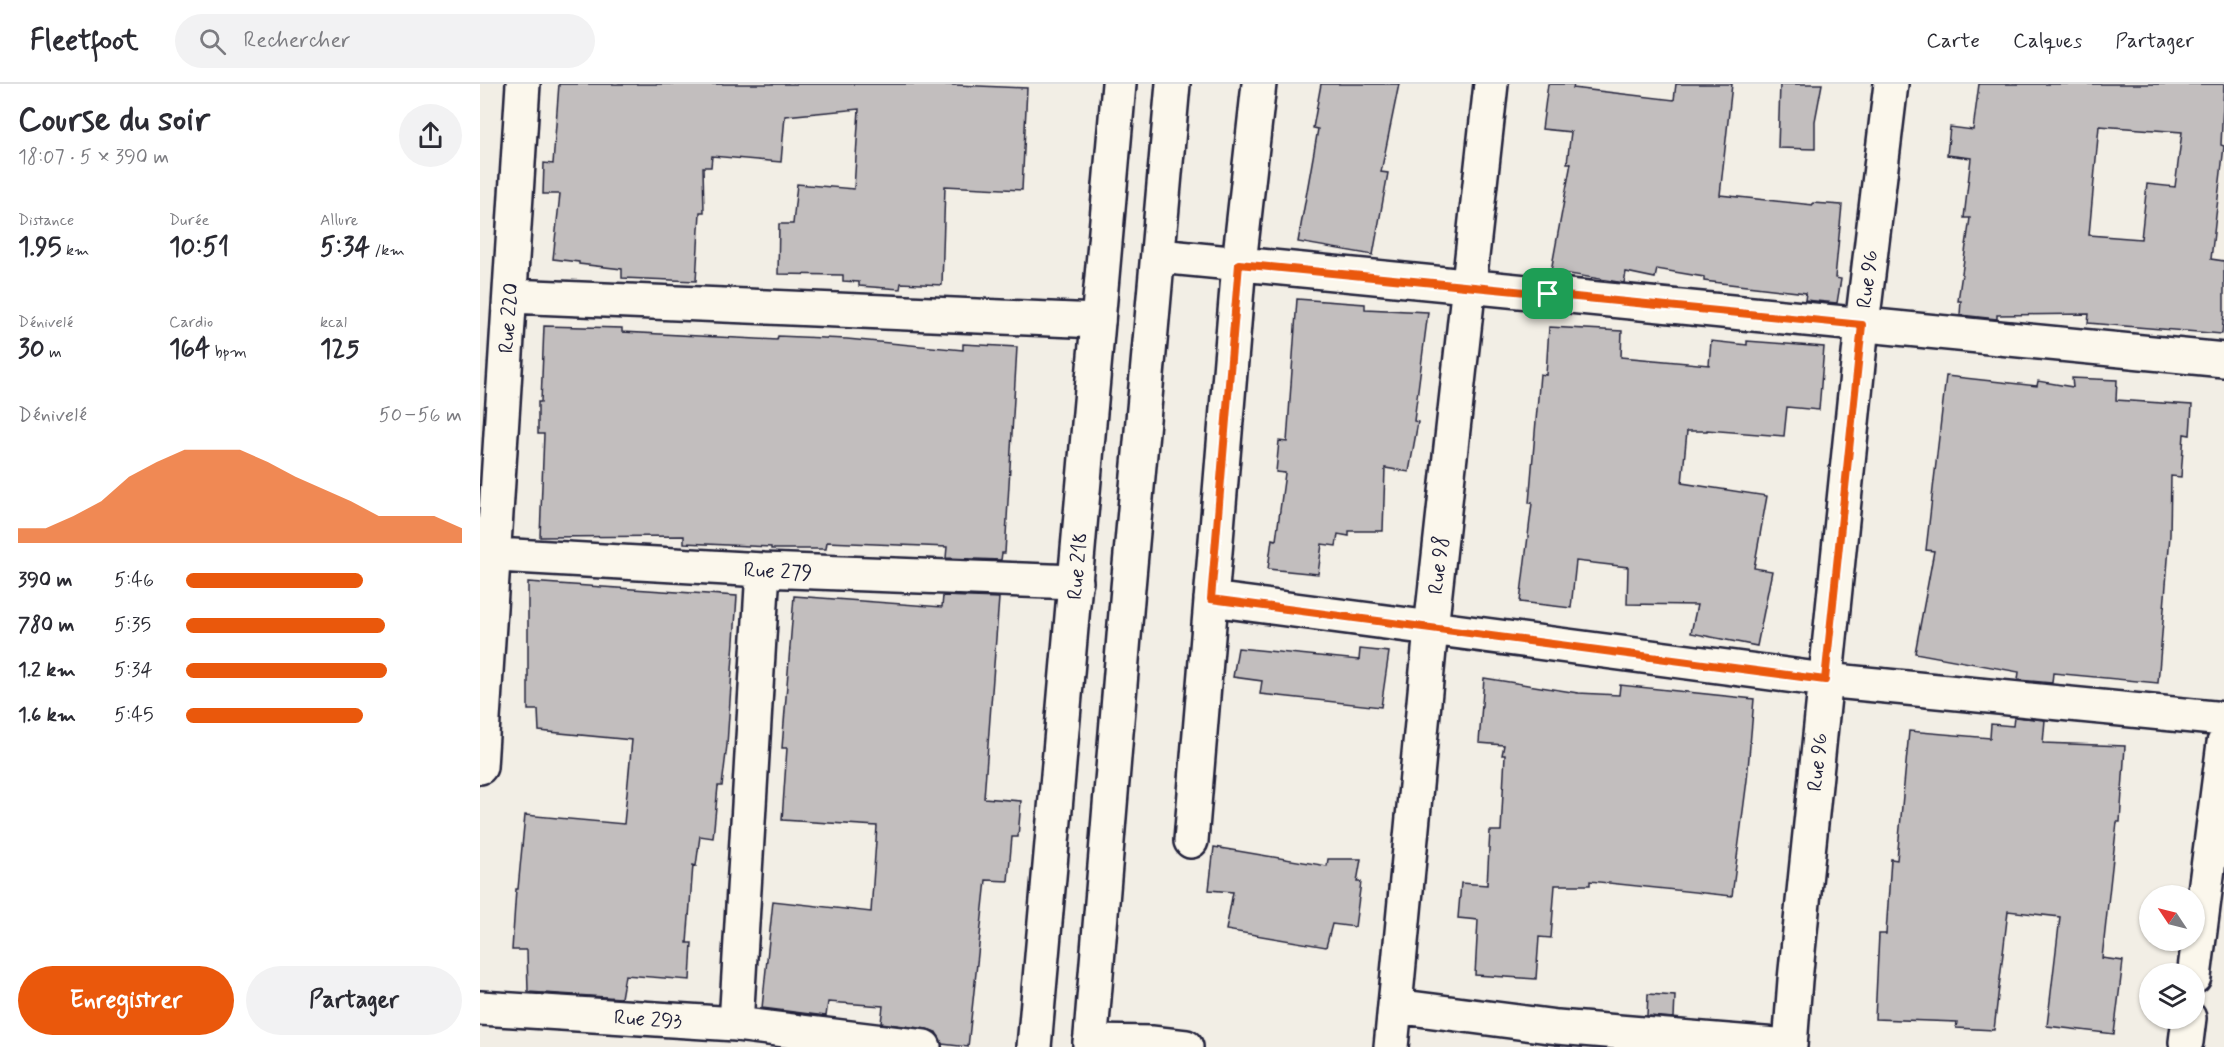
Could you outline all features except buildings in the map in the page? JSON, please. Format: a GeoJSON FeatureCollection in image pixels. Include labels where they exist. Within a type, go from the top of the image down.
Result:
{"type":"FeatureCollection","features":[{"type":"Feature","properties":{"kind":"main road","name":"Rue 220"},"geometry":{"type":"LineString","coordinates":[[480,767],[487,554],[510,296],[523,84]]}},
{"type":"Feature","properties":{"kind":"main road","name":"Rue 218"},"geometry":{"type":"LineString","coordinates":[[1034,1047],[1119,84]]}},
{"type":"Feature","properties":{"kind":"main road"},"geometry":{"type":"LineString","coordinates":[[1173,84],[1159,256],[1084,1045],[1151,1043],[1186,1047]]}},
{"type":"Feature","properties":{"kind":"main road"},"geometry":{"type":"LineString","coordinates":[[1191,841],[1239,264],[1259,84]]}},
{"type":"Feature","properties":{"kind":"main road","name":"Rue 98"},"geometry":{"type":"LineString","coordinates":[[1391,1047],[1431,629],[1491,84]]}},
{"type":"Feature","properties":{"kind":"main road","name":"Rue 96"},"geometry":{"type":"LineString","coordinates":[[1395,1006],[1557,1027],[1795,1047],[1795,980],[1862,325],[1891,84]]}},
{"type":"Feature","properties":{"kind":"main road"},"geometry":{"type":"LineString","coordinates":[[1159,256],[2224,360]]}},
{"type":"Feature","properties":{"kind":"main road"},"geometry":{"type":"LineString","coordinates":[[510,296],[1098,321]]}},
{"type":"Feature","properties":{"kind":"main road","name":"Rue 279"},"geometry":{"type":"LineString","coordinates":[[487,554],[763,570],[1076,582]]}},
{"type":"Feature","properties":{"kind":"main road"},"geometry":{"type":"LineString","coordinates":[[736,1024],[763,570]]}},
{"type":"Feature","properties":{"kind":"main road"},"geometry":{"type":"LineString","coordinates":[[1211,599],[1825,680],[2224,719]]}},
{"type":"Feature","properties":{"kind":"main road"},"geometry":{"type":"LineString","coordinates":[[2196,963],[2224,743]]}},
{"type":"Feature","properties":{"kind":"main road","name":"Rue 293"},"geometry":{"type":"LineString","coordinates":[[480,1008],[736,1024],[924,1047]]}},
{"type":"Feature","properties":{"kind":"route"},"geometry":{"type":"LineString","coordinates":[[1239,264],[1548,294],[1862,325],[1825,680],[1211,599],[1239,264]]}}]}
